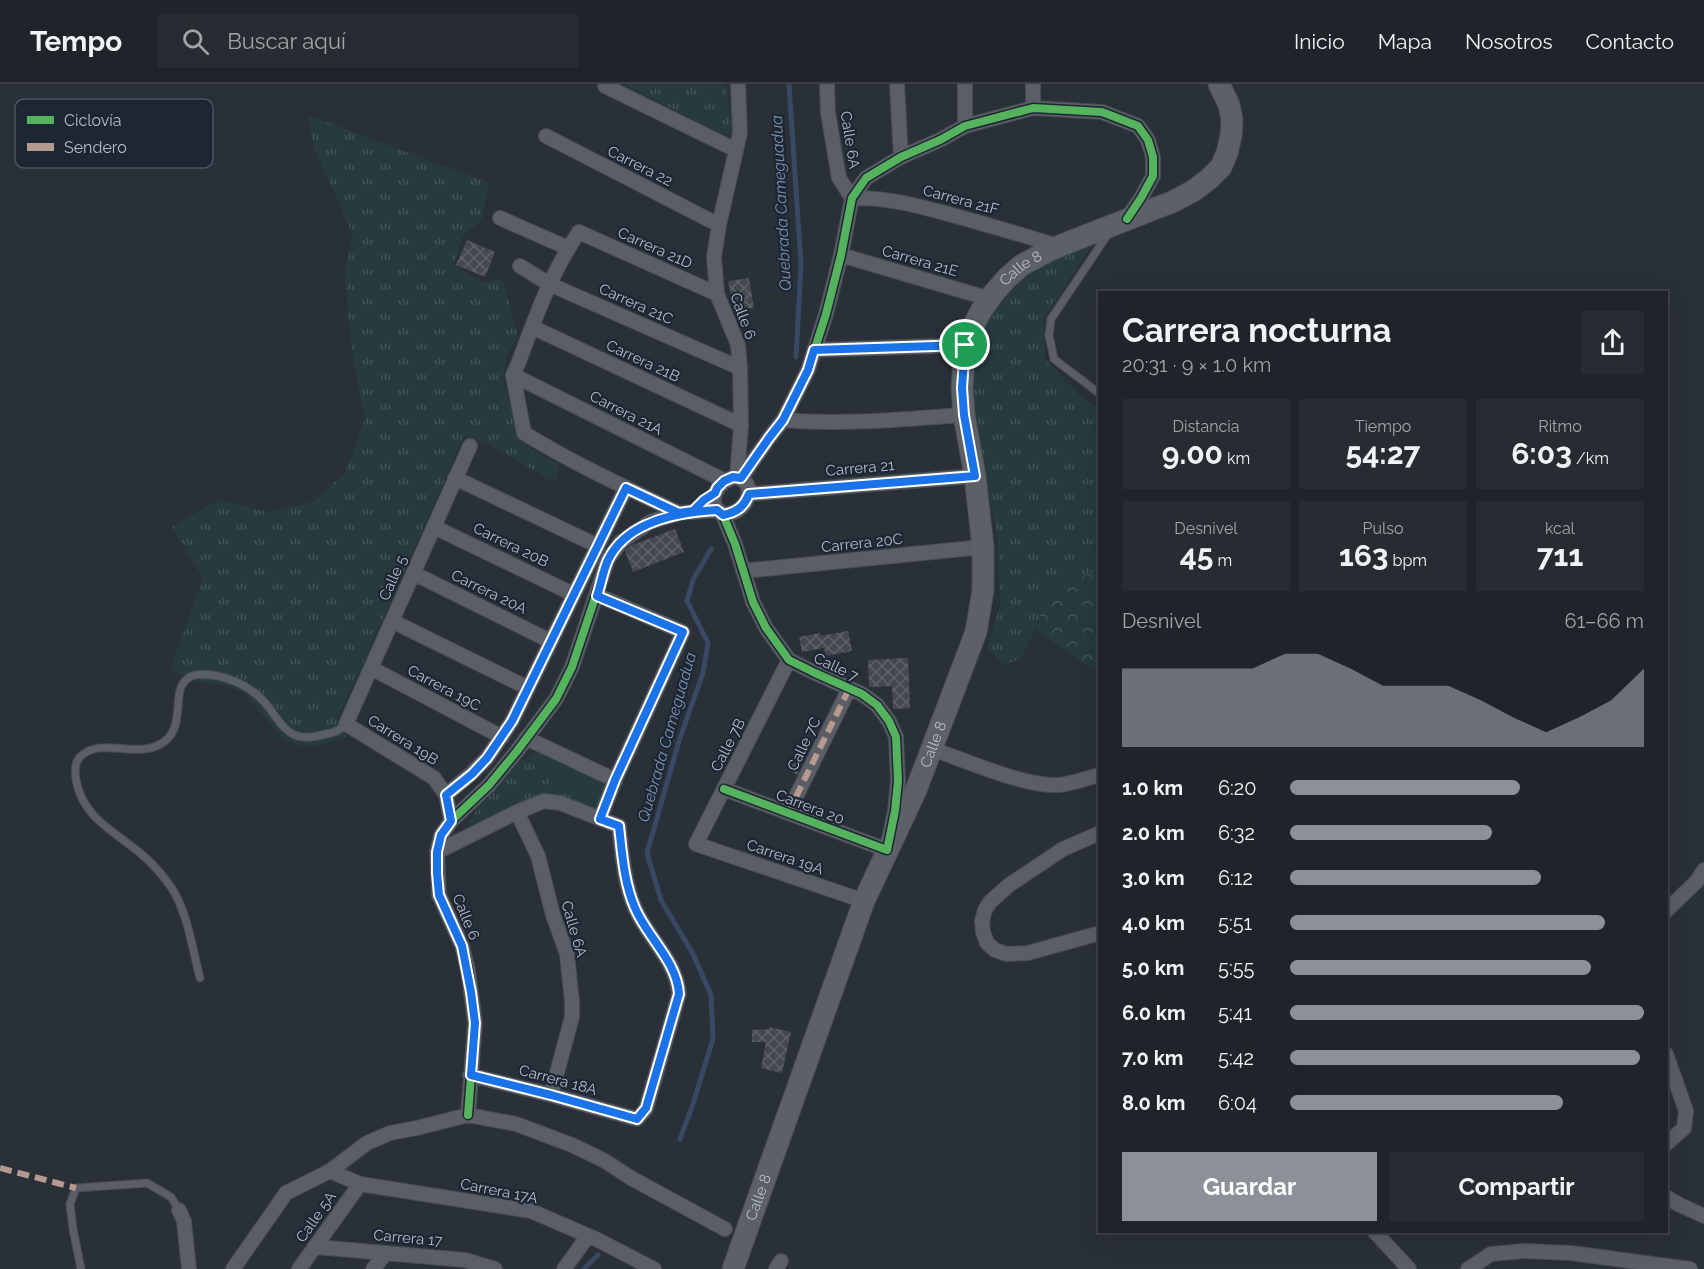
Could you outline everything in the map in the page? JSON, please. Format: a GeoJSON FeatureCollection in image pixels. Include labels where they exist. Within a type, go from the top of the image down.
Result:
{"type":"FeatureCollection","features":[{"type":"Feature","properties":{"kind":"main road","name":"Calle 8"},"geometry":{"type":"LineString","coordinates":[[734,1269],[864,901],[916,790],[976,632],[982,590],[983,547],[975,476],[964,415],[962,388],[965,345],[981,311],[1007,278],[1022,265],[1065,243],[1173,202],[1193,191],[1221,167],[1229,144],[1232,120],[1229,105],[1219,84]]}},
{"type":"Feature","properties":{"kind":"street","name":"Calle 6"},"geometry":{"type":"LineString","coordinates":[[734,479],[741,425],[741,368],[738,345],[717,294],[714,257],[740,133],[738,84]]}},
{"type":"Feature","properties":{"kind":"street","name":"Calle 6A"},"geometry":{"type":"LineString","coordinates":[[827,84],[828,113],[838,178],[852,198]]}},
{"type":"Feature","properties":{"kind":"street"},"geometry":{"type":"LineString","coordinates":[[897,84],[901,157]]}},
{"type":"Feature","properties":{"kind":"street"},"geometry":{"type":"LineString","coordinates":[[965,84],[965,126]]}},
{"type":"Feature","properties":{"kind":"street"},"geometry":{"type":"LineString","coordinates":[[1033,84],[1033,108]]}},
{"type":"Feature","properties":{"kind":"street"},"geometry":{"type":"LineString","coordinates":[[605,86],[736,150]]}},
{"type":"Feature","properties":{"kind":"street"},"geometry":{"type":"LineString","coordinates":[[734,479],[746,483],[749,494],[740,510],[720,512],[714,502],[717,488],[734,479],[783,420],[808,370],[826,314],[852,198],[866,178],[901,157],[965,126],[1033,108],[1102,112],[1138,126],[1148,140],[1154,157],[1153,176],[1141,198],[1120,222]]}},
{"type":"Feature","properties":{"kind":"street","name":"Carrera 22"},"geometry":{"type":"LineString","coordinates":[[546,136],[719,225]]}},
{"type":"Feature","properties":{"kind":"street","name":"Carrera 21F"},"geometry":{"type":"LineString","coordinates":[[852,198],[871,197],[914,205],[1065,243]]}},
{"type":"Feature","properties":{"kind":"street"},"geometry":{"type":"LineString","coordinates":[[500,218],[568,248],[549,285],[513,375],[524,433],[626,488],[686,512]]}},
{"type":"Feature","properties":{"kind":"street","name":"Carrera 21D"},"geometry":{"type":"LineString","coordinates":[[568,248],[579,232],[717,294]]}},
{"type":"Feature","properties":{"kind":"street","name":"Carrera 21E"},"geometry":{"type":"LineString","coordinates":[[841,255],[990,299]]}},
{"type":"Feature","properties":{"kind":"street","name":"Carrera 21C"},"geometry":{"type":"LineString","coordinates":[[520,266],[549,285],[741,368]]}},
{"type":"Feature","properties":{"kind":"street","name":"Carrera 21B"},"geometry":{"type":"LineString","coordinates":[[532,327],[741,425]]}},
{"type":"Feature","properties":{"kind":"street"},"geometry":{"type":"LineString","coordinates":[[814,350],[965,345]]}},
{"type":"Feature","properties":{"kind":"street","name":"Carrera 21A"},"geometry":{"type":"LineString","coordinates":[[513,375],[734,479]]}},
{"type":"Feature","properties":{"kind":"street"},"geometry":{"type":"LineString","coordinates":[[783,420],[856,422],[964,415]]}},
{"type":"Feature","properties":{"kind":"street","name":"Calle 5"},"geometry":{"type":"LineString","coordinates":[[346,724],[470,446]]}},
{"type":"Feature","properties":{"kind":"street","name":"Carrera 21"},"geometry":{"type":"LineString","coordinates":[[749,494],[975,476]]}},
{"type":"Feature","properties":{"kind":"street"},"geometry":{"type":"LineString","coordinates":[[455,478],[598,546]]}},
{"type":"Feature","properties":{"kind":"street"},"geometry":{"type":"LineString","coordinates":[[451,821],[446,795],[472,774],[487,758],[512,721],[626,488]]}},
{"type":"Feature","properties":{"kind":"street","name":"Calle 6"},"geometry":{"type":"LineString","coordinates":[[686,512],[715,493]]}},
{"type":"Feature","properties":{"kind":"street","name":"Calle 7"},"geometry":{"type":"LineString","coordinates":[[735,544],[740,510]]}},
{"type":"Feature","properties":{"kind":"street","name":"Calle 6"},"geometry":{"type":"LineString","coordinates":[[468,1115],[475,1023],[462,946],[439,895],[437,852],[441,835],[451,821],[489,785],[517,752],[556,699],[567,678],[609,559],[621,542],[650,522],[686,512],[720,512]]}},
{"type":"Feature","properties":{"kind":"street","name":"Calle 7"},"geometry":{"type":"LineString","coordinates":[[720,512],[735,544],[753,602],[766,628],[789,660],[862,694],[878,705],[889,721],[896,737],[898,781],[896,811],[887,850]]}},
{"type":"Feature","properties":{"kind":"street","name":"Carrera 20B"},"geometry":{"type":"LineString","coordinates":[[434,526],[573,594]]}},
{"type":"Feature","properties":{"kind":"street","name":"Carrera 20C"},"geometry":{"type":"LineString","coordinates":[[743,571],[983,547]]}},
{"type":"Feature","properties":{"kind":"street","name":"Carrera 20A"},"geometry":{"type":"LineString","coordinates":[[413,573],[550,641]]}},
{"type":"Feature","properties":{"kind":"street"},"geometry":{"type":"LineString","coordinates":[[437,852],[544,801],[560,803],[600,819],[615,780],[683,632],[597,596]]}},
{"type":"Feature","properties":{"kind":"street"},"geometry":{"type":"LineString","coordinates":[[392,621],[528,688]]}},
{"type":"Feature","properties":{"kind":"street","name":"Calle 7B"},"geometry":{"type":"LineString","coordinates":[[696,844],[789,660]]}},
{"type":"Feature","properties":{"kind":"street","name":"Carrera 19C"},"geometry":{"type":"LineString","coordinates":[[371,668],[502,737]]}},
{"type":"Feature","properties":{"kind":"street","name":"Calle 7C"},"geometry":{"type":"LineString","coordinates":[[788,813],[849,688]]}},
{"type":"Feature","properties":{"kind":"street","name":"Carrera 19B"},"geometry":{"type":"LineString","coordinates":[[346,724],[435,778],[446,795]]}},
{"type":"Feature","properties":{"kind":"street"},"geometry":{"type":"LineString","coordinates":[[526,738],[615,780]]}},
{"type":"Feature","properties":{"kind":"street"},"geometry":{"type":"LineString","coordinates":[[932,749],[1041,784],[1058,785],[1098,775]]}},
{"type":"Feature","properties":{"kind":"street","name":"Carrera 20"},"geometry":{"type":"LineString","coordinates":[[724,789],[887,850]]}},
{"type":"Feature","properties":{"kind":"street","name":"Calle 6A"},"geometry":{"type":"LineString","coordinates":[[517,812],[538,856],[553,915],[567,954],[572,1017],[551,1095]]}},
{"type":"Feature","properties":{"kind":"street","name":"Carrera 18A"},"geometry":{"type":"LineString","coordinates":[[471,1075],[637,1119],[646,1108],[679,994],[678,984],[675,973],[643,925],[634,906],[628,887],[619,826],[600,819]]}},
{"type":"Feature","properties":{"kind":"street"},"geometry":{"type":"LineString","coordinates":[[1098,834],[1063,849],[1009,885],[990,902],[982,921],[987,943],[995,950],[1006,954],[1028,953],[1098,934]]}},
{"type":"Feature","properties":{"kind":"street","name":"Carrera 19A"},"geometry":{"type":"LineString","coordinates":[[696,844],[864,901]]}},
{"type":"Feature","properties":{"kind":"street"},"geometry":{"type":"LineString","coordinates":[[1668,909],[1697,882],[1704,870]]}},
{"type":"Feature","properties":{"kind":"street"},"geometry":{"type":"LineString","coordinates":[[1668,1060],[1686,1111],[1684,1128],[1668,1142]]}},
{"type":"Feature","properties":{"kind":"street"},"geometry":{"type":"LineString","coordinates":[[233,1269],[286,1193],[330,1171],[367,1143],[390,1133],[468,1115],[516,1124],[572,1145],[605,1161],[631,1178],[725,1229]]}},
{"type":"Feature","properties":{"kind":"street","name":"Carrera 17A"},"geometry":{"type":"LineString","coordinates":[[330,1171],[360,1184],[531,1211],[592,1237],[654,1269]]}},
{"type":"Feature","properties":{"kind":"street","name":"Calle 5A"},"geometry":{"type":"LineString","coordinates":[[299,1269],[360,1184]]}},
{"type":"Feature","properties":{"kind":"street"},"geometry":{"type":"LineString","coordinates":[[1668,1198],[1704,1216]]}},
{"type":"Feature","properties":{"kind":"street"},"geometry":{"type":"LineString","coordinates":[[178,1210],[184,1221],[189,1269]]}},
{"type":"Feature","properties":{"kind":"street"},"geometry":{"type":"LineString","coordinates":[[1376,1233],[1409,1269]]}},
{"type":"Feature","properties":{"kind":"street"},"geometry":{"type":"LineString","coordinates":[[564,1269],[592,1237]]}},
{"type":"Feature","properties":{"kind":"street","name":"Carrera 17"},"geometry":{"type":"LineString","coordinates":[[316,1247],[386,1253],[495,1269]]}},
{"type":"Feature","properties":{"kind":"street"},"geometry":{"type":"LineString","coordinates":[[1468,1269],[1491,1254],[1524,1251],[1571,1253],[1690,1269]]}},
{"type":"Feature","properties":{"kind":"street"},"geometry":{"type":"LineString","coordinates":[[374,1269],[386,1253]]}},
{"type":"Feature","properties":{"kind":"lane"},"geometry":{"type":"LineString","coordinates":[[1098,392],[1054,359],[1049,335],[1051,319],[1092,255],[1120,222]]}},
{"type":"Feature","properties":{"kind":"lane"},"geometry":{"type":"LineString","coordinates":[[200,978],[181,907],[172,889],[148,860],[102,824],[82,801],[75,775],[80,758],[98,748],[113,747],[137,751],[157,746],[173,733],[183,683],[188,677],[196,675],[220,676],[234,680],[256,693],[290,733],[299,737],[309,738],[331,733],[343,728],[346,724]]}},
{"type":"Feature","properties":{"kind":"lane"},"geometry":{"type":"LineString","coordinates":[[81,1269],[70,1204],[76,1188],[147,1183],[171,1197],[178,1210]]}},
{"type":"Feature","properties":{"kind":"green space"},"geometry":{"type":"Polygon","coordinates":[[[622,84],[726,84],[732,134],[723,134],[622,84]]]}},
{"type":"Feature","properties":{"kind":"green space"},"geometry":{"type":"Polygon","coordinates":[[[308,115],[489,183],[482,219],[462,237],[454,265],[483,283],[503,279],[518,337],[506,356],[504,385],[520,436],[533,450],[559,464],[556,481],[488,444],[464,436],[337,720],[346,737],[315,746],[302,746],[289,742],[279,734],[244,693],[226,685],[196,682],[170,669],[203,579],[172,527],[218,500],[269,512],[313,502],[345,473],[365,420],[355,370],[345,271],[353,235],[314,148],[308,115]]]}},
{"type":"Feature","properties":{"kind":"green space"},"geometry":{"type":"Polygon","coordinates":[[[1095,240],[1044,318],[1045,359],[1080,396],[1098,408],[1098,577],[1091,573],[1048,594],[1021,659],[1004,664],[987,648],[1000,605],[998,538],[971,400],[972,353],[991,317],[1015,285],[1053,259],[1095,240]]]}},
{"type":"Feature","properties":{"kind":"green space"},"geometry":{"type":"Polygon","coordinates":[[[1091,573],[1098,577],[1098,671],[1084,664],[1035,629],[1048,594],[1091,573]]]}},
{"type":"Feature","properties":{"kind":"green space"},"geometry":{"type":"Polygon","coordinates":[[[546,747],[624,784],[607,815],[556,797],[461,835],[500,771],[546,747]]]}},
{"type":"Feature","properties":{"kind":"green space"},"geometry":{"type":"Polygon","coordinates":[[[561,759],[614,785],[604,810],[548,785],[561,759]]]}},
{"type":"Feature","properties":{"kind":"building"},"geometry":{"type":"Polygon","coordinates":[[[467,240],[495,252],[485,277],[456,265],[467,240]]]}},
{"type":"Feature","properties":{"kind":"building"},"geometry":{"type":"Polygon","coordinates":[[[749,278],[754,308],[734,311],[728,281],[749,278]]]}},
{"type":"Feature","properties":{"kind":"building"},"geometry":{"type":"Polygon","coordinates":[[[675,529],[684,552],[633,572],[625,551],[632,545],[675,529]]]}},
{"type":"Feature","properties":{"kind":"building"},"geometry":{"type":"Polygon","coordinates":[[[848,631],[852,651],[826,656],[824,648],[802,652],[799,637],[848,631]]]}},
{"type":"Feature","properties":{"kind":"building"},"geometry":{"type":"Polygon","coordinates":[[[908,658],[910,708],[893,709],[892,686],[869,687],[868,660],[908,658]]]}},
{"type":"Feature","properties":{"kind":"building"},"geometry":{"type":"Polygon","coordinates":[[[797,757],[803,761],[797,775],[789,770],[797,757]]]}},
{"type":"Feature","properties":{"kind":"building"},"geometry":{"type":"Polygon","coordinates":[[[769,1027],[791,1032],[782,1073],[761,1068],[766,1042],[752,1042],[752,1030],[769,1029],[769,1027]]]}},
{"type":"Feature","properties":{"kind":"waterway","name":"Quebrada Cameguadua"},"geometry":{"type":"LineString","coordinates":[[789,84],[801,265],[796,357]]}},
{"type":"Feature","properties":{"kind":"waterway","name":"Quebrada Cameguadua"},"geometry":{"type":"LineString","coordinates":[[680,1139],[713,1039],[711,995],[693,954],[661,900],[647,853],[679,741],[703,673],[708,643],[687,601],[693,580],[711,549]]}},
{"type":"Feature","properties":{"kind":"waterway","name":"Quebrada Cameguadua"},"geometry":{"type":"LineString","coordinates":[[584,1269],[598,1255]]}},
{"type":"Feature","properties":{"kind":"marked path"},"geometry":{"type":"LineString","coordinates":[[788,813],[849,689]]}},
{"type":"Feature","properties":{"kind":"marked path"},"geometry":{"type":"LineString","coordinates":[[0,1168],[76,1188]]}},
{"type":"Feature","properties":{"kind":"cycle path"},"geometry":{"type":"LineString","coordinates":[[741,478],[783,420],[808,370],[826,314],[852,198],[866,178],[901,157],[965,126],[1033,108],[1102,112],[1138,126],[1148,140],[1153,157],[1153,176],[1127,219]]}},
{"type":"Feature","properties":{"kind":"cycle path"},"geometry":{"type":"LineString","coordinates":[[468,1115],[475,1023],[468,970],[462,946],[439,895],[437,852],[441,835],[451,821],[489,785],[556,699],[572,667],[608,559],[621,542],[650,522],[679,513],[718,510]]}},
{"type":"Feature","properties":{"kind":"cycle path"},"geometry":{"type":"LineString","coordinates":[[723,515],[735,544],[753,602],[766,628],[789,660],[862,694],[877,705],[889,721],[896,737],[898,781],[887,850],[724,789]]}},
{"type":"Feature","properties":{"kind":"route"},"geometry":{"type":"LineString","coordinates":[[965,345],[814,350],[808,370],[783,420],[759,450],[741,478],[733,477],[724,481],[715,493],[693,511],[679,513],[626,488],[512,721],[487,758],[472,774],[446,795],[451,821],[441,835],[437,852],[437,873],[439,895],[462,946],[468,970],[475,1023],[471,1075],[637,1119],[646,1108],[679,994],[675,973],[643,925],[634,906],[628,887],[619,826],[600,819],[615,780],[683,632],[597,596],[609,559],[621,542],[650,522],[693,511],[717,510],[723,515],[735,512],[740,510],[749,494],[975,476],[964,415],[962,388],[965,345]]}}]}
